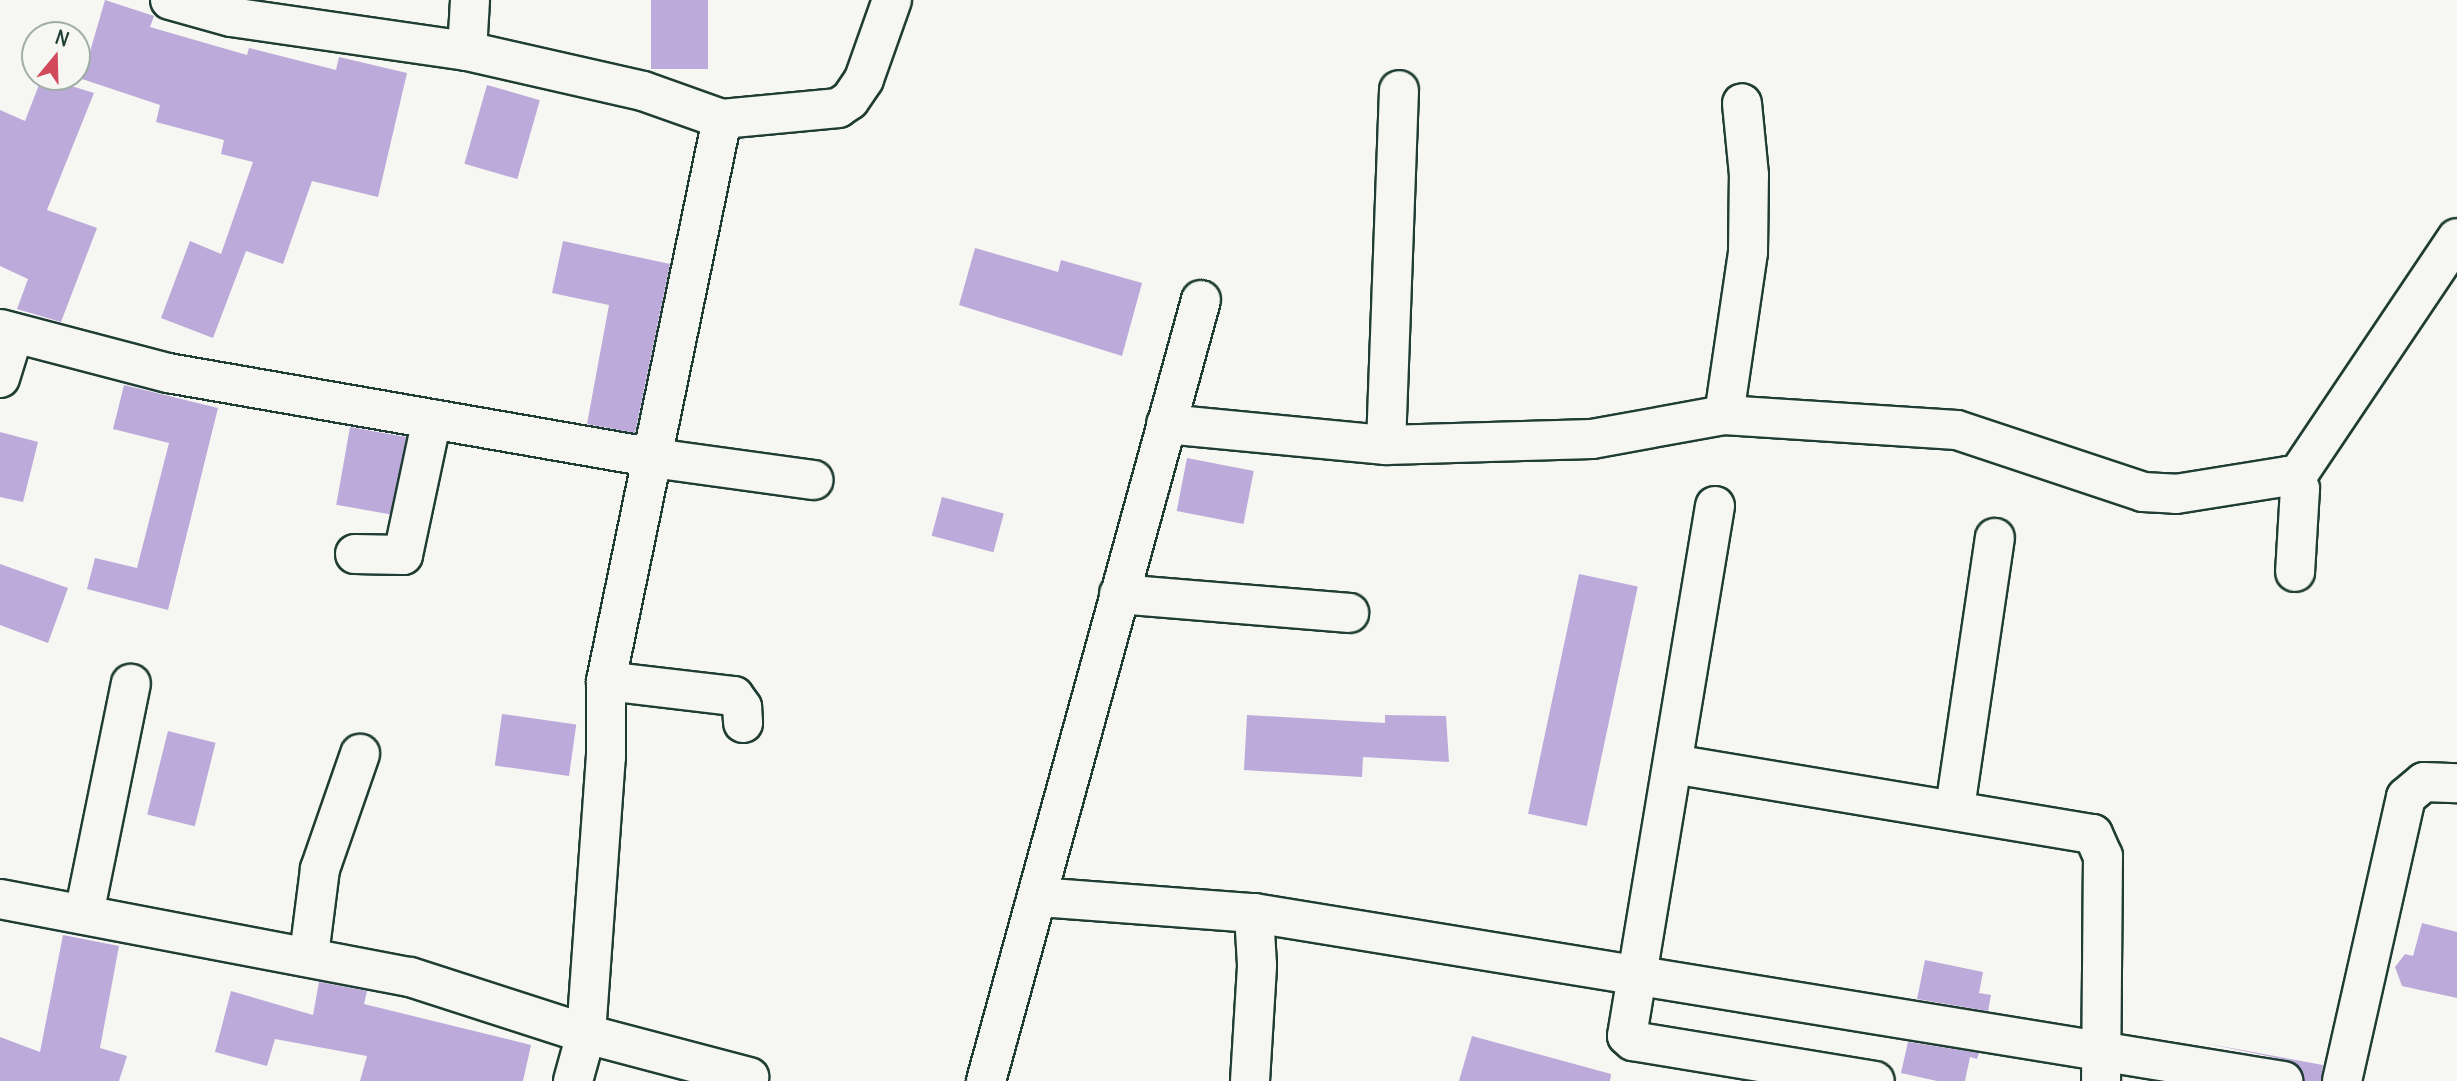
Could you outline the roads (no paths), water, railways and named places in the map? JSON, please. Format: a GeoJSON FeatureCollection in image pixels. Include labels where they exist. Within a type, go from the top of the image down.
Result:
{"type":"FeatureCollection","features":[{"type":"Feature","properties":{"kind":"street"},"geometry":{"type":"LineString","coordinates":[[170,0],[231,17],[467,51],[623,86],[722,119],[838,108],[850,100],[864,79],[892,0]]}},
{"type":"Feature","properties":{"kind":"street"},"geometry":{"type":"LineString","coordinates":[[467,51],[470,0]]}},
{"type":"Feature","properties":{"kind":"street"},"geometry":{"type":"LineString","coordinates":[[1386,445],[1399,90]]}},
{"type":"Feature","properties":{"kind":"street"},"geometry":{"type":"LineString","coordinates":[[1724,415],[1748,252],[1749,175],[1742,103]]}},
{"type":"Feature","properties":{"kind":"street"},"geometry":{"type":"LineString","coordinates":[[573,1081],[586,1034],[606,757],[606,681],[722,119]]}},
{"type":"Feature","properties":{"kind":"street"},"geometry":{"type":"LineString","coordinates":[[2295,480],[2457,238]]}},
{"type":"Feature","properties":{"kind":"street"},"geometry":{"type":"LineString","coordinates":[[986,1081],[1039,897],[1119,594],[1201,300]]}},
{"type":"Feature","properties":{"kind":"street"},"geometry":{"type":"LineString","coordinates":[[0,378],[7,331],[168,373],[653,458],[814,480]]}},
{"type":"Feature","properties":{"kind":"street"},"geometry":{"type":"LineString","coordinates":[[1166,424],[1386,445],[1592,439],[1724,415],[1957,430],[2159,495],[2288,476],[2295,480],[2300,489],[2295,572]]}},
{"type":"Feature","properties":{"kind":"street"},"geometry":{"type":"LineString","coordinates":[[355,554],[403,555],[432,419]]}},
{"type":"Feature","properties":{"kind":"street"},"geometry":{"type":"LineString","coordinates":[[1714,506],[1627,1036],[1633,1041],[1875,1081]]}},
{"type":"Feature","properties":{"kind":"street"},"geometry":{"type":"LineString","coordinates":[[1955,808],[1995,538]]}},
{"type":"Feature","properties":{"kind":"street"},"geometry":{"type":"LineString","coordinates":[[1119,594],[1349,613]]}},
{"type":"Feature","properties":{"kind":"street"},"geometry":{"type":"LineString","coordinates":[[606,681],[734,696],[742,707],[743,723]]}},
{"type":"Feature","properties":{"kind":"street"},"geometry":{"type":"LineString","coordinates":[[85,914],[131,684]]}},
{"type":"Feature","properties":{"kind":"street"},"geometry":{"type":"LineString","coordinates":[[309,955],[320,869],[360,754]]}},
{"type":"Feature","properties":{"kind":"street"},"geometry":{"type":"LineString","coordinates":[[1673,764],[1955,808],[2093,834],[2099,840],[2101,1081]]}},
{"type":"Feature","properties":{"kind":"street"},"geometry":{"type":"LineString","coordinates":[[2343,1081],[2406,797],[2424,782],[2457,783]]}},
{"type":"Feature","properties":{"kind":"street"},"geometry":{"type":"LineString","coordinates":[[1039,897],[1254,913],[2283,1081]]}},
{"type":"Feature","properties":{"kind":"street"},"geometry":{"type":"LineString","coordinates":[[0,898],[309,955],[462,991],[586,1034],[749,1077]]}},
{"type":"Feature","properties":{"kind":"street"},"geometry":{"type":"LineString","coordinates":[[1250,1081],[1257,965],[1254,913]]}}]}
